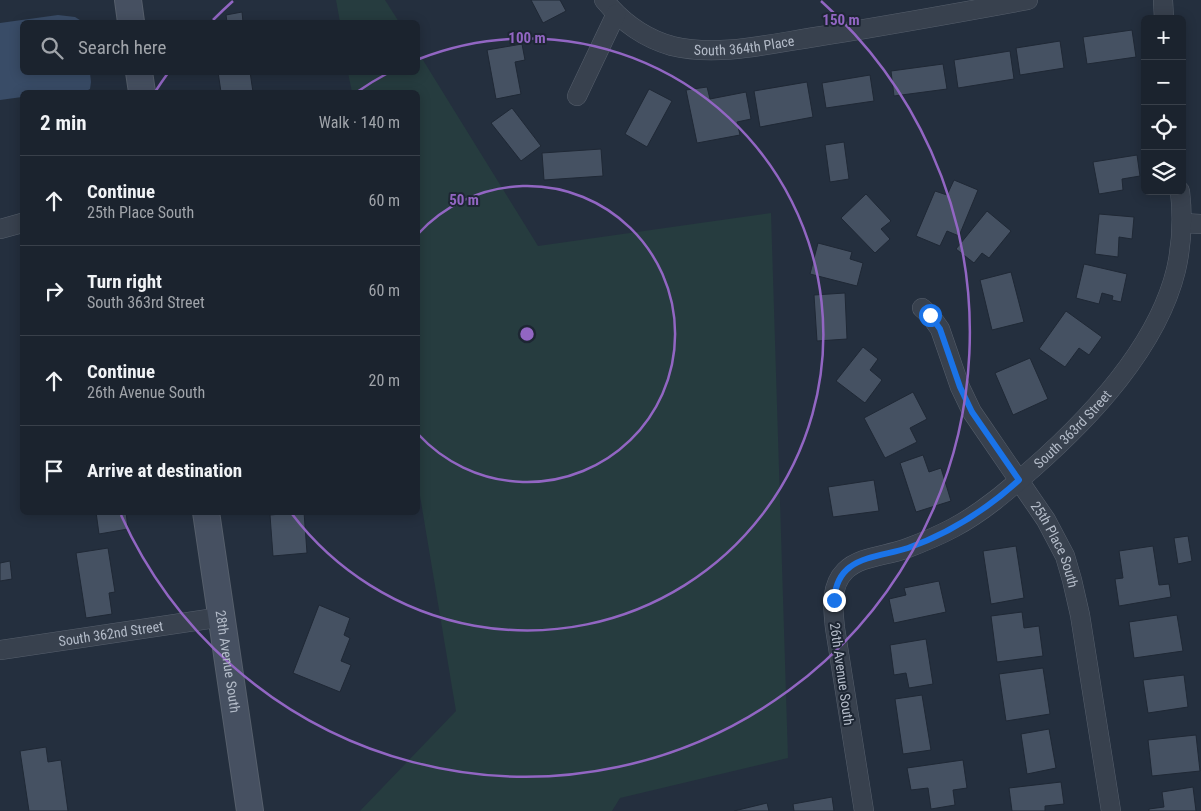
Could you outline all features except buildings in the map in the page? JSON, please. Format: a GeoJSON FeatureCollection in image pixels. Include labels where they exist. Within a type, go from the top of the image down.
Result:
{"type":"FeatureCollection","features":[{"type":"Feature","properties":{"kind":"street"},"geometry":{"type":"LineString","coordinates":[[128,0],[131,20]]}},
{"type":"Feature","properties":{"kind":"street","name":"South 364th Place"},"geometry":{"type":"LineString","coordinates":[[604,0],[616,14],[637,31],[672,46],[699,49],[732,49],[871,28],[1028,0]]}},
{"type":"Feature","properties":{"kind":"street"},"geometry":{"type":"LineString","coordinates":[[1163,0],[1164,15]]}},
{"type":"Feature","properties":{"kind":"street"},"geometry":{"type":"LineString","coordinates":[[577,96],[616,14]]}},
{"type":"Feature","properties":{"kind":"street"},"geometry":{"type":"LineString","coordinates":[[139,75],[142,90]]}},
{"type":"Feature","properties":{"kind":"street","name":"South 363rd Street"},"geometry":{"type":"LineString","coordinates":[[874,558],[920,544],[958,526],[1002,496],[1060,444],[1093,409],[1118,379],[1155,324],[1176,272],[1181,247],[1180,195]]}},
{"type":"Feature","properties":{"kind":"street"},"geometry":{"type":"LineString","coordinates":[[1182,223],[1201,224]]}},
{"type":"Feature","properties":{"kind":"street"},"geometry":{"type":"LineString","coordinates":[[0,229],[20,224]]}},
{"type":"Feature","properties":{"kind":"street","name":"25th Place South"},"geometry":{"type":"LineString","coordinates":[[922,308],[930,315],[940,329],[960,387],[972,412],[1019,480],[1065,556],[1080,615],[1111,811]]}},
{"type":"Feature","properties":{"kind":"street","name":"28th Avenue South"},"geometry":{"type":"LineString","coordinates":[[206,515],[250,811]]}},
{"type":"Feature","properties":{"kind":"street","name":"26th Avenue South"},"geometry":{"type":"LineString","coordinates":[[864,811],[847,711],[833,605],[836,586],[844,572],[858,561],[874,558]]}},
{"type":"Feature","properties":{"kind":"street","name":"South 362nd Street"},"geometry":{"type":"LineString","coordinates":[[0,650],[222,618]]}},
{"type":"Feature","properties":{"kind":"green space"},"geometry":{"type":"Polygon","coordinates":[[[336,0],[385,0],[398,20],[340,20],[336,0]]]}},
{"type":"Feature","properties":{"kind":"green space"},"geometry":{"type":"Polygon","coordinates":[[[420,55],[538,246],[771,213],[788,758],[620,798],[612,811],[360,811],[456,711],[420,496],[420,90],[352,90],[348,75],[420,75],[420,55]]]}},
{"type":"Feature","properties":{"kind":"water"},"geometry":{"type":"Polygon","coordinates":[[[58,15],[75,17],[80,20],[22,20],[58,15]]]}},
{"type":"Feature","properties":{"kind":"water"},"geometry":{"type":"Polygon","coordinates":[[[20,20],[20,75],[90,75],[90,89],[20,90],[20,97],[0,100],[0,23],[20,20]]]}},
{"type":"Feature","properties":{"kind":"route"},"geometry":{"type":"LineString","coordinates":[[834,600],[836,586],[840,577],[856,563],[861,560],[906,549],[945,532],[971,518],[1002,496],[1019,480],[966,401],[940,329],[930,315]]}}]}
